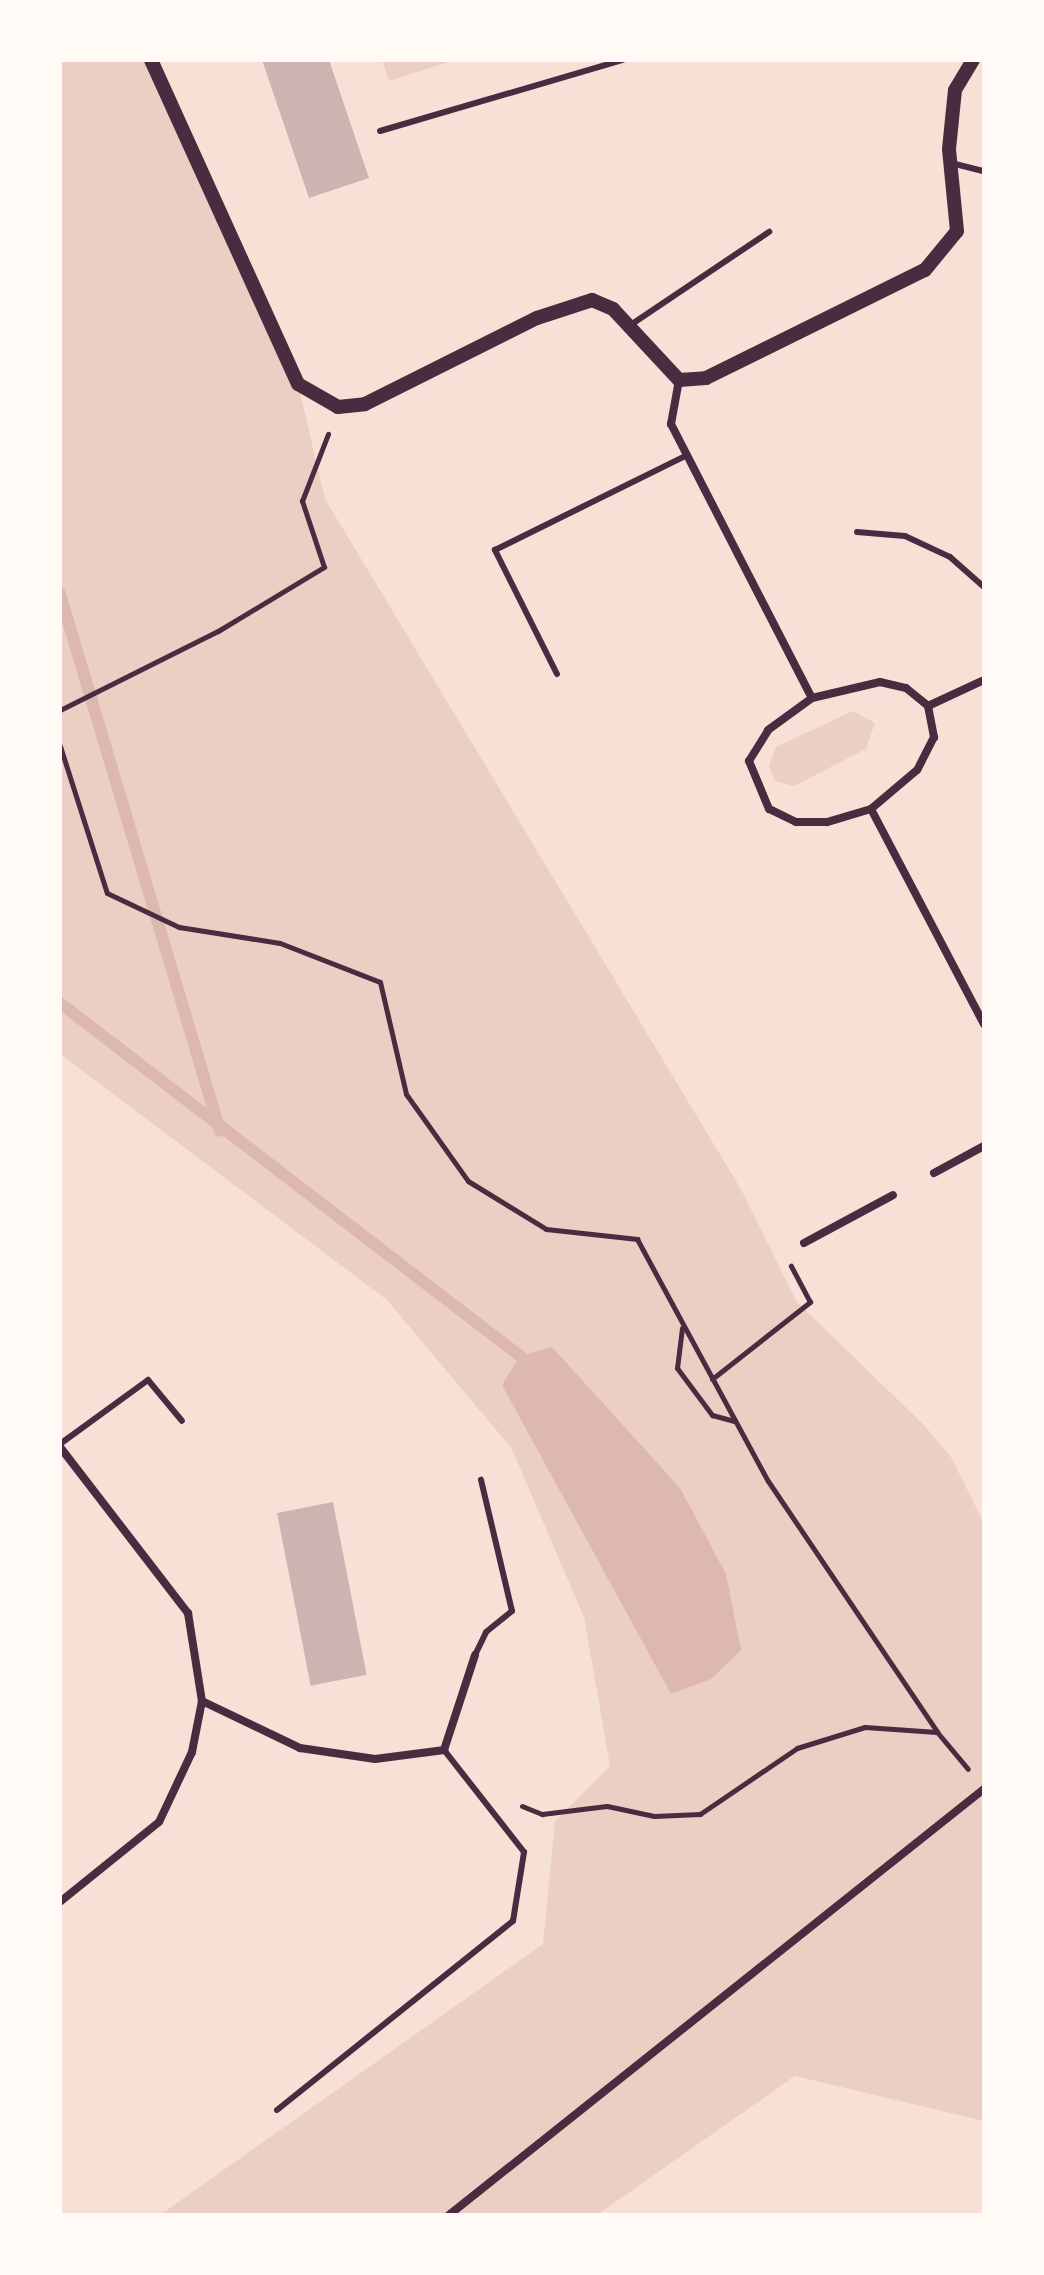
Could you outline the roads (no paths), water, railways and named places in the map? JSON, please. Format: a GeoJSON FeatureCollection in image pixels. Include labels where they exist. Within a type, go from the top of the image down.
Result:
{"type":"FeatureCollection","features":[{"type":"Feature","properties":{"kind":"street"},"geometry":{"type":"LineString","coordinates":[[151,60],[298,384],[338,407],[365,404],[537,318],[592,300],[629,326],[679,380]]}},
{"type":"Feature","properties":{"kind":"street"},"geometry":{"type":"LineString","coordinates":[[679,380],[727,369],[925,270],[957,231],[951,163],[955,90],[973,60]]}},
{"type":"Feature","properties":{"kind":"street"},"geometry":{"type":"LineString","coordinates":[[679,380],[671,424],[812,698]]}},
{"type":"Feature","properties":{"kind":"street"},"geometry":{"type":"LineString","coordinates":[[928,706],[984,680]]}},
{"type":"Feature","properties":{"kind":"street"},"geometry":{"type":"LineString","coordinates":[[880,682],[906,688],[928,706],[934,737],[917,770],[871,809],[796,822],[769,809],[756,792],[749,761],[768,730],[812,698],[880,682]]}},
{"type":"Feature","properties":{"kind":"street"},"geometry":{"type":"LineString","coordinates":[[871,809],[984,1024]]}},
{"type":"Feature","properties":{"kind":"street"},"geometry":{"type":"LineString","coordinates":[[934,1173],[984,1146]]}},
{"type":"Feature","properties":{"kind":"street"},"geometry":{"type":"LineString","coordinates":[[804,1243],[893,1195]]}},
{"type":"Feature","properties":{"kind":"street"},"geometry":{"type":"LineString","coordinates":[[60,1446],[188,1613],[202,1701],[192,1752],[159,1822],[60,1902]]}},
{"type":"Feature","properties":{"kind":"street"},"geometry":{"type":"LineString","coordinates":[[202,1701],[300,1748],[375,1759],[444,1750],[475,1655]]}},
{"type":"Feature","properties":{"kind":"street"},"geometry":{"type":"LineString","coordinates":[[449,2215],[984,1789]]}},
{"type":"Feature","properties":{"kind":"lane"},"geometry":{"type":"LineString","coordinates":[[380,131],[623,60]]}},
{"type":"Feature","properties":{"kind":"lane"},"geometry":{"type":"LineString","coordinates":[[951,163],[984,171]]}},
{"type":"Feature","properties":{"kind":"lane"},"geometry":{"type":"LineString","coordinates":[[629,326],[769,232]]}},
{"type":"Feature","properties":{"kind":"lane"},"geometry":{"type":"LineString","coordinates":[[557,674],[495,550],[685,456]]}},
{"type":"Feature","properties":{"kind":"lane"},"geometry":{"type":"LineString","coordinates":[[857,532],[905,536],[950,557],[984,587]]}},
{"type":"Feature","properties":{"kind":"lane"},"geometry":{"type":"LineString","coordinates":[[60,1446],[148,1380],[182,1421]]}},
{"type":"Feature","properties":{"kind":"lane"},"geometry":{"type":"LineString","coordinates":[[475,1655],[486,1632],[512,1611],[481,1480]]}},
{"type":"Feature","properties":{"kind":"lane"},"geometry":{"type":"LineString","coordinates":[[277,2110],[513,1921],[524,1852],[444,1750]]}},
{"type":"Feature","properties":{"kind":"waterway"},"geometry":{"type":"LineString","coordinates":[[60,594],[220,1131]]}},
{"type":"Feature","properties":{"kind":"waterway"},"geometry":{"type":"LineString","coordinates":[[60,1003],[520,1356]]}}]}
